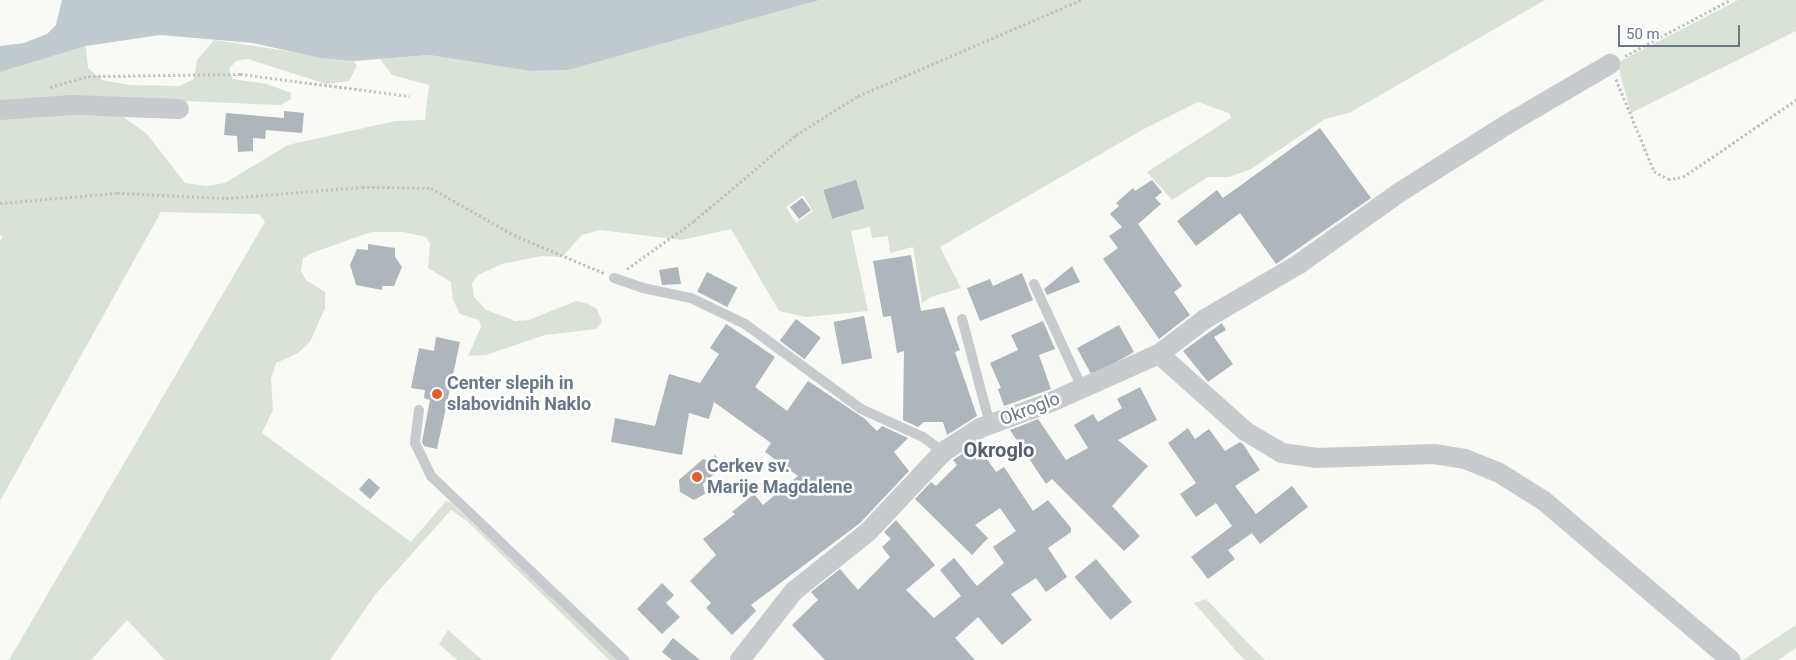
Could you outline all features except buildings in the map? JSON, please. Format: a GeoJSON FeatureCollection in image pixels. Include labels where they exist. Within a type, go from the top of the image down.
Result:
{"type":"FeatureCollection","features":[{"type":"Feature","properties":{"kind":"street","name":"Okroglo"},"geometry":{"type":"LineString","coordinates":[[740,660],[794,591],[868,532],[943,452],[990,424],[1082,388],[1159,354],[1204,319],[1299,264],[1397,194],[1506,124],[1610,64]]}},
{"type":"Feature","properties":{"kind":"street"},"geometry":{"type":"LineString","coordinates":[[0,110],[72,105],[179,108]]}},
{"type":"Feature","properties":{"kind":"street"},"geometry":{"type":"LineString","coordinates":[[1159,354],[1245,431],[1282,454],[1316,458],[1434,454],[1465,460],[1498,472],[1544,501],[1731,660]]}},
{"type":"Feature","properties":{"kind":"lane"},"geometry":{"type":"LineString","coordinates":[[614,278],[642,288],[691,298],[745,324],[861,409],[923,437],[943,452]]}},
{"type":"Feature","properties":{"kind":"lane"},"geometry":{"type":"LineString","coordinates":[[1034,284],[1082,388]]}},
{"type":"Feature","properties":{"kind":"lane"},"geometry":{"type":"LineString","coordinates":[[962,319],[990,424]]}},
{"type":"Feature","properties":{"kind":"lane"},"geometry":{"type":"LineString","coordinates":[[419,410],[415,444],[431,476],[624,660]]}},
{"type":"Feature","properties":{"kind":"path"},"geometry":{"type":"LineString","coordinates":[[0,203],[117,193],[226,198],[362,186],[431,188],[514,235],[614,278],[694,221],[796,134],[858,96],[1081,0]]}},
{"type":"Feature","properties":{"kind":"path"},"geometry":{"type":"LineString","coordinates":[[1730,0],[1610,64],[1645,154],[1654,171],[1668,179],[1683,177],[1796,100]]}},
{"type":"Feature","properties":{"kind":"path"},"geometry":{"type":"LineString","coordinates":[[40,90],[88,76],[240,74],[410,96]]}},
{"type":"Feature","properties":{"kind":"shaded area"},"geometry":{"type":"Polygon","coordinates":[[[62,0],[820,0],[568,70],[530,71],[429,55],[354,61],[321,58],[253,43],[160,35],[86,46],[0,72],[0,46],[24,43],[47,34],[56,25],[62,0]]]}},
{"type":"Feature","properties":{"kind":"shaded area"},"geometry":{"type":"Polygon","coordinates":[[[820,0],[1545,0],[1349,113],[1325,119],[1251,169],[1229,177],[1208,177],[1172,200],[1147,172],[1231,118],[1229,113],[1198,102],[1142,130],[940,247],[961,288],[931,297],[922,303],[913,247],[890,253],[888,236],[872,238],[870,227],[851,231],[868,311],[806,317],[779,311],[731,229],[681,240],[600,230],[582,235],[562,257],[541,256],[502,264],[478,275],[472,283],[474,297],[486,310],[515,321],[529,320],[576,301],[597,309],[602,322],[596,329],[545,335],[486,355],[468,356],[481,327],[479,320],[460,314],[453,300],[451,282],[428,268],[430,243],[426,237],[404,232],[371,232],[312,253],[303,258],[301,271],[306,280],[325,292],[325,308],[310,342],[298,353],[276,363],[271,379],[273,410],[262,433],[411,542],[446,501],[450,502],[619,660],[609,660],[466,520],[451,510],[375,595],[330,660],[165,660],[127,620],[91,660],[9,660],[265,222],[259,214],[161,212],[0,501],[0,241],[3,235],[0,236],[0,72],[86,46],[88,68],[102,80],[130,85],[179,86],[194,79],[197,60],[214,40],[354,61],[357,66],[349,81],[326,84],[248,59],[236,61],[229,69],[233,79],[267,84],[291,93],[291,99],[281,105],[135,99],[82,104],[85,116],[122,116],[147,134],[185,183],[207,186],[225,183],[288,145],[395,121],[425,120],[429,85],[392,75],[380,59],[429,55],[530,71],[568,70],[820,0]],[[803,195],[786,207],[796,223],[813,211],[803,195]]]}},
{"type":"Feature","properties":{"kind":"shaded area"},"geometry":{"type":"Polygon","coordinates":[[[1738,0],[1796,0],[1796,31],[1631,113],[1617,63],[1738,0]]]}},
{"type":"Feature","properties":{"kind":"shaded area"},"geometry":{"type":"Polygon","coordinates":[[[1206,599],[1265,660],[1245,660],[1238,653],[1194,603],[1206,599]]]}},
{"type":"Feature","properties":{"kind":"shaded area"},"geometry":{"type":"Polygon","coordinates":[[[1796,625],[1796,648],[1778,660],[1743,660],[1796,625]]]}},
{"type":"Feature","properties":{"kind":"shaded area"},"geometry":{"type":"Polygon","coordinates":[[[448,630],[482,660],[457,660],[439,644],[448,630]]]}},
{"type":"Feature","properties":{"kind":"place","name":"Center slepih in slabovidnih Naklo"},"geometry":{"type":"Point","coordinates":[437,394]}},
{"type":"Feature","properties":{"kind":"place","name":"Cerkev sv. Marije Magdalene"},"geometry":{"type":"Point","coordinates":[697,477]}},
{"type":"Feature","properties":{"kind":"district","name":"Okroglo"},"geometry":{"type":"Point","coordinates":[999,450]}}]}
